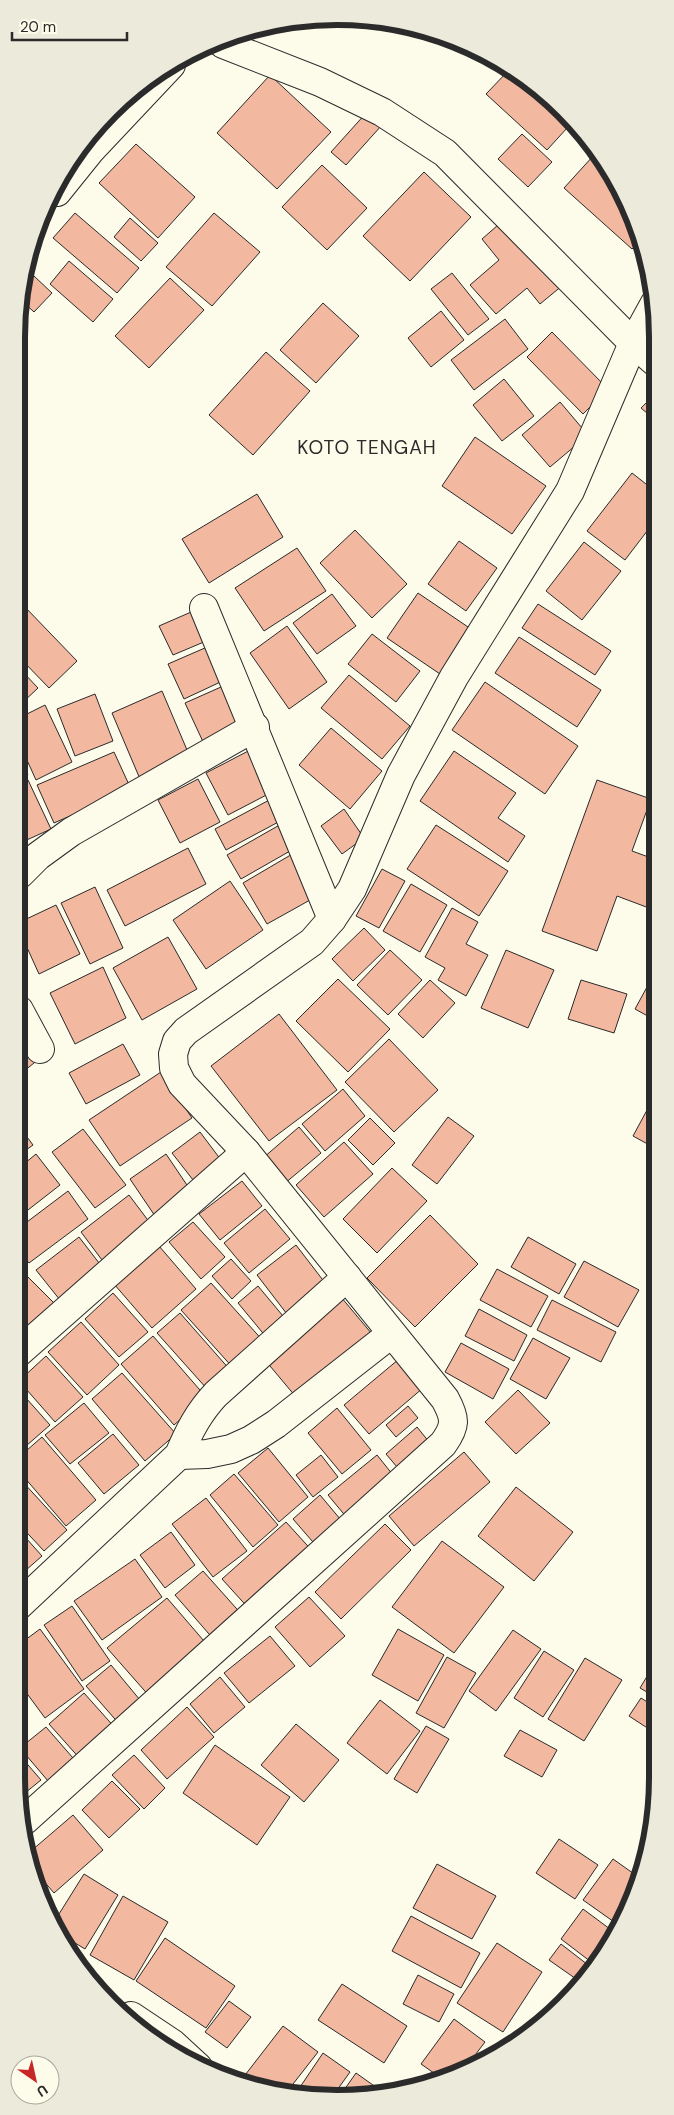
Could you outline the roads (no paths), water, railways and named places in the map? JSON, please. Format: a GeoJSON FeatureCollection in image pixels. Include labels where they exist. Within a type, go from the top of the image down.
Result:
{"type":"FeatureCollection","features":[{"type":"Feature","properties":{"kind":"street"},"geometry":{"type":"LineString","coordinates":[[227,46],[320,82],[382,112],[445,153],[633,343],[649,357]]}},
{"type":"Feature","properties":{"kind":"street"},"geometry":{"type":"LineString","coordinates":[[74,171],[151,87]]}},
{"type":"Feature","properties":{"kind":"street"},"geometry":{"type":"LineString","coordinates":[[28,1817],[444,1444],[452,1432],[454,1419],[445,1399],[246,1152],[182,1084],[174,1068],[172,1054],[176,1041],[186,1031],[312,942],[332,919],[352,889],[400,775],[454,678],[570,491],[633,343],[648,316]]}},
{"type":"Feature","properties":{"kind":"street"},"geometry":{"type":"LineString","coordinates":[[204,608],[332,919]]}},
{"type":"Feature","properties":{"kind":"street"},"geometry":{"type":"LineString","coordinates":[[25,869],[38,856],[71,832],[254,727]]}},
{"type":"Feature","properties":{"kind":"street"},"geometry":{"type":"LineString","coordinates":[[25,1021],[40,1048]]}},
{"type":"Feature","properties":{"kind":"street"},"geometry":{"type":"LineString","coordinates":[[25,1347],[246,1152]]}},
{"type":"Feature","properties":{"kind":"street"},"geometry":{"type":"LineString","coordinates":[[25,1599],[179,1455],[190,1429],[201,1410],[216,1394],[347,1277]]}},
{"type":"Feature","properties":{"kind":"street"},"geometry":{"type":"LineString","coordinates":[[179,1455],[207,1454],[231,1449],[251,1440],[276,1424],[391,1334]]}},
{"type":"Feature","properties":{"kind":"district","name":"KOTO TENGAH"},"geometry":{"type":"Point","coordinates":[367,447]}}]}
